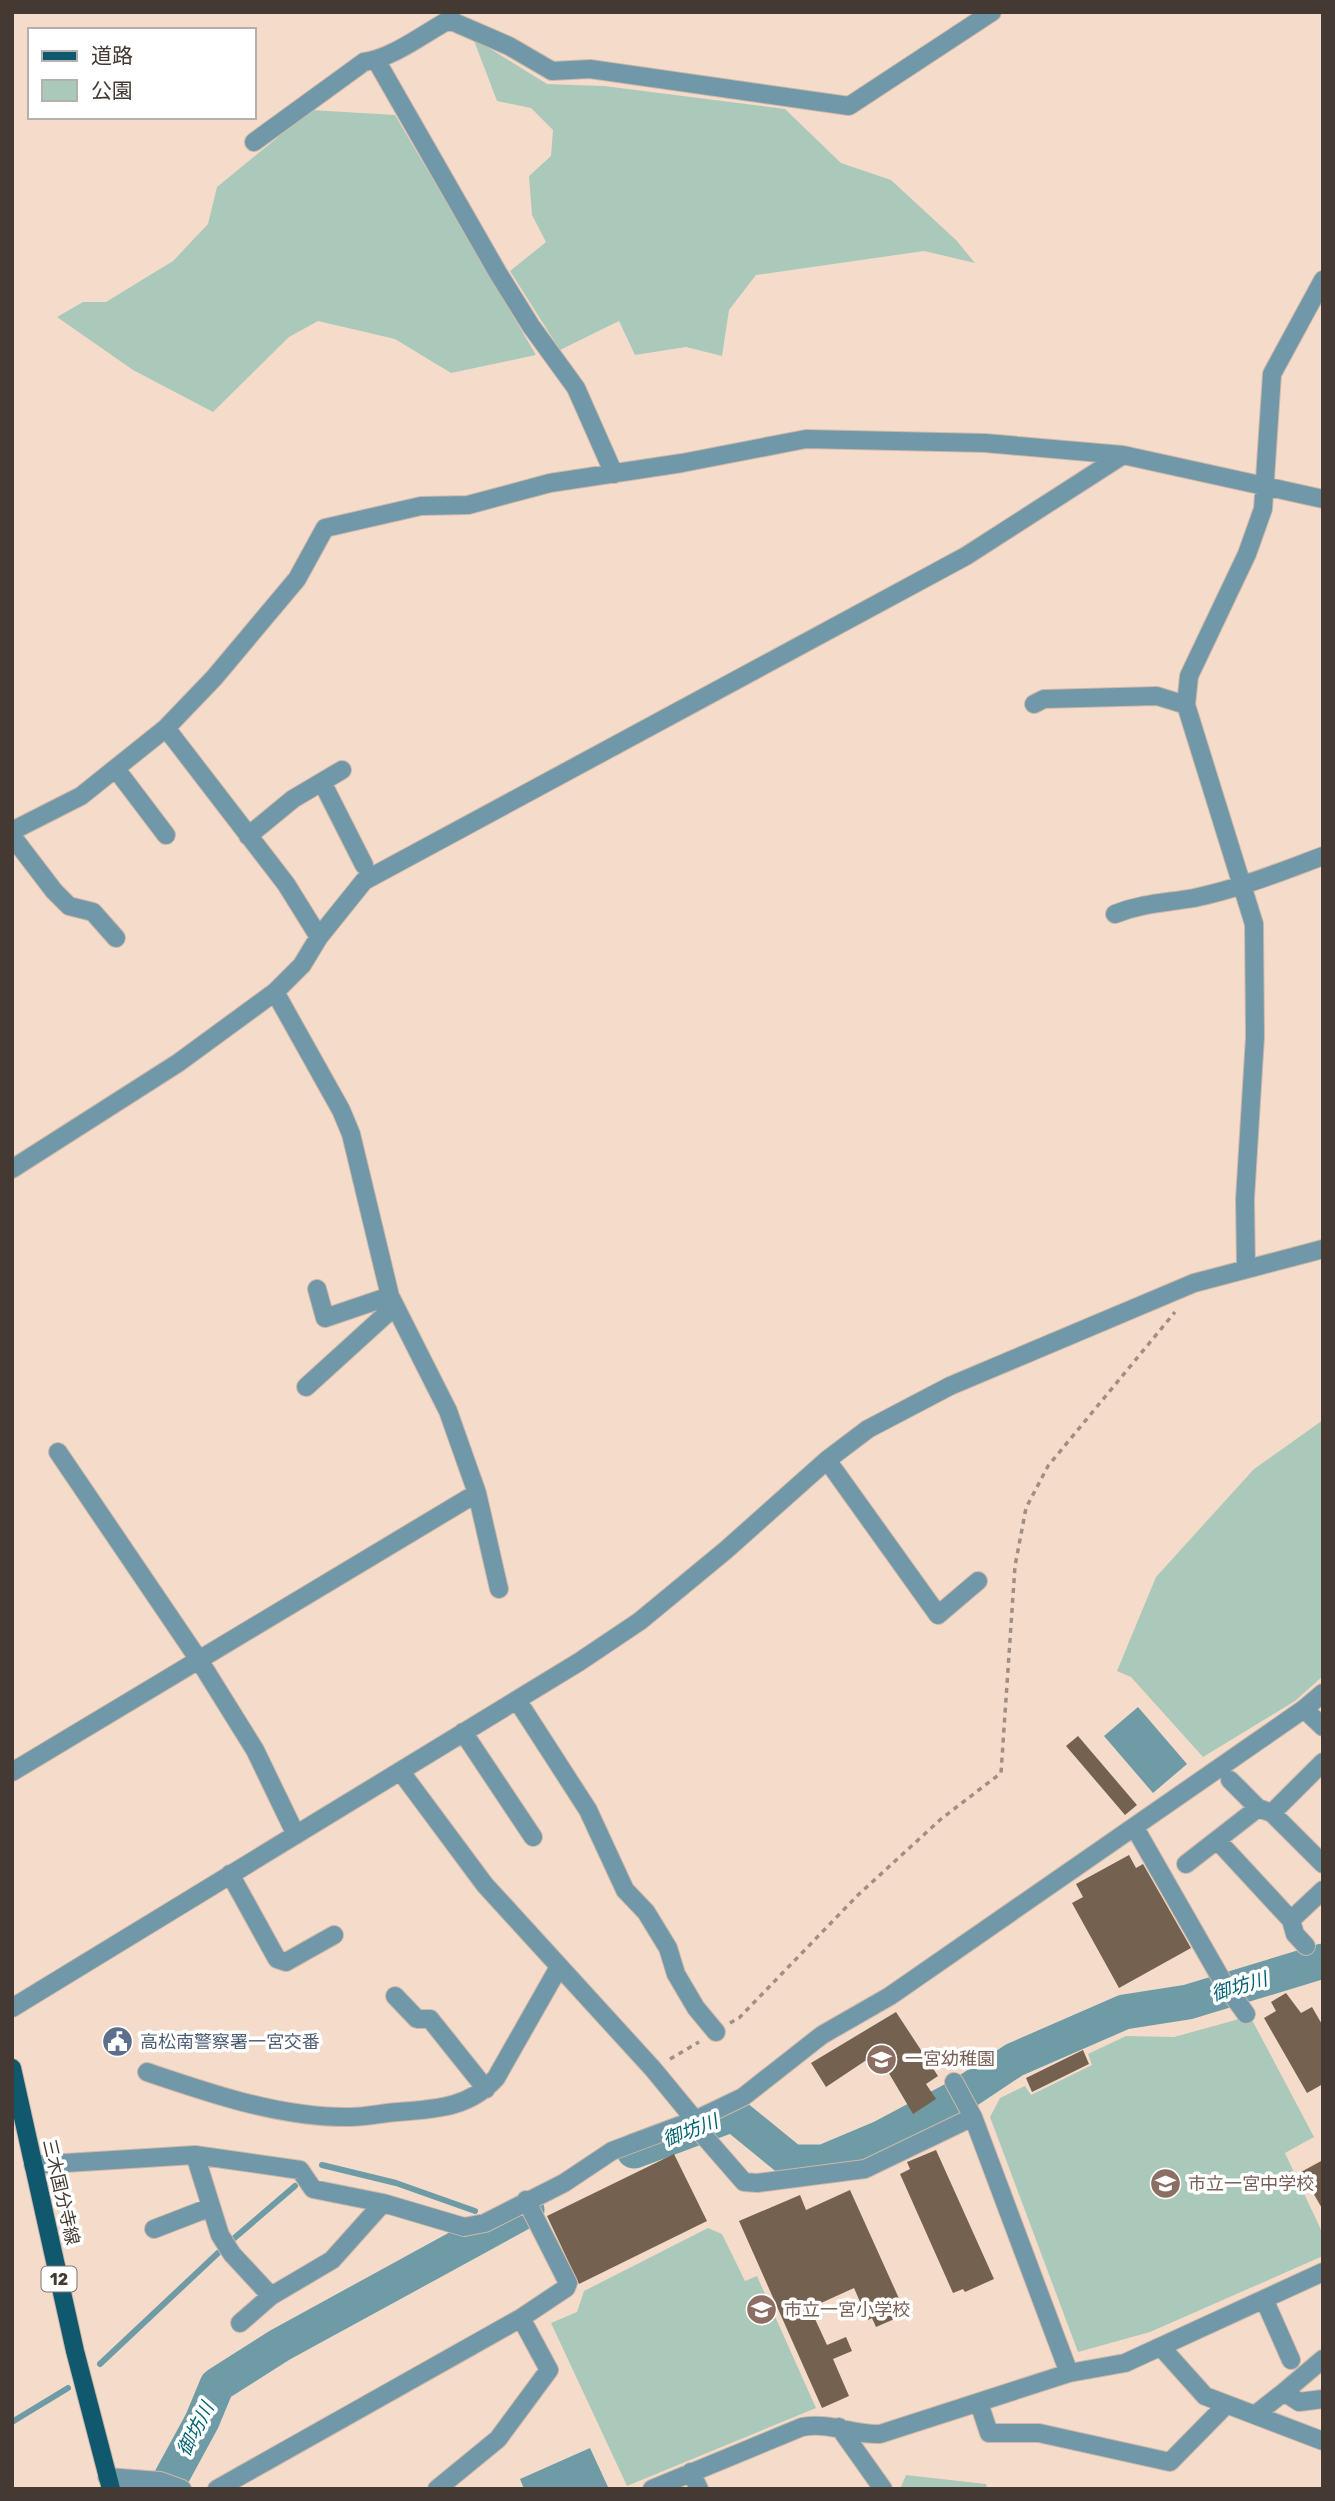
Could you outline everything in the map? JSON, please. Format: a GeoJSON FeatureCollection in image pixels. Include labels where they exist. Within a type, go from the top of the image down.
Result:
{"type":"FeatureCollection","features":[{"type":"Feature","properties":{"kind":"main road","name":"三木国分寺線"},"geometry":{"type":"LineString","coordinates":[[12,2068],[109,2483]]}},
{"type":"Feature","properties":{"kind":"street"},"geometry":{"type":"LineString","coordinates":[[254,142],[364,62],[376,60],[450,16],[552,71],[572,67],[590,69],[849,106],[992,12]]}},
{"type":"Feature","properties":{"kind":"street"},"geometry":{"type":"LineString","coordinates":[[376,60],[511,294],[576,388],[614,474]]}},
{"type":"Feature","properties":{"kind":"street"},"geometry":{"type":"LineString","coordinates":[[1247,1269],[1245,1199],[1254,999],[1254,924],[1186,705],[1189,676],[1247,554],[1263,509],[1272,374],[1323,281]]}},
{"type":"Feature","properties":{"kind":"street"},"geometry":{"type":"LineString","coordinates":[[12,831],[81,796],[166,728],[214,678],[297,579],[325,528],[421,506],[468,505],[550,483],[806,439],[985,443],[1123,455],[1265,484],[1323,499]]}},
{"type":"Feature","properties":{"kind":"street"},"geometry":{"type":"LineString","coordinates":[[12,1169],[178,1063],[275,992],[302,965],[319,937],[364,881],[966,556],[1123,455]]}},
{"type":"Feature","properties":{"kind":"street"},"geometry":{"type":"LineString","coordinates":[[1034,704],[1044,699],[1157,695],[1186,705]]}},
{"type":"Feature","properties":{"kind":"street"},"geometry":{"type":"LineString","coordinates":[[166,728],[286,884],[319,937]]}},
{"type":"Feature","properties":{"kind":"street"},"geometry":{"type":"LineString","coordinates":[[116,769],[166,835]]}},
{"type":"Feature","properties":{"kind":"street"},"geometry":{"type":"LineString","coordinates":[[248,836],[293,799],[342,770]]}},
{"type":"Feature","properties":{"kind":"street"},"geometry":{"type":"LineString","coordinates":[[322,782],[364,865]]}},
{"type":"Feature","properties":{"kind":"street"},"geometry":{"type":"LineString","coordinates":[[12,836],[54,891],[69,906],[93,912],[116,938]]}},
{"type":"Feature","properties":{"kind":"street"},"geometry":{"type":"LineString","coordinates":[[1115,914],[1141,904],[1192,898],[1244,886],[1323,856]]}},
{"type":"Feature","properties":{"kind":"street"},"geometry":{"type":"LineString","coordinates":[[275,992],[341,1110],[351,1134],[392,1301],[448,1411],[477,1493],[499,1589]]}},
{"type":"Feature","properties":{"kind":"street"},"geometry":{"type":"LineString","coordinates":[[12,2008],[401,1772],[640,1621],[726,1550],[827,1460],[868,1429],[950,1386],[1194,1283],[1323,1250]]}},
{"type":"Feature","properties":{"kind":"street"},"geometry":{"type":"LineString","coordinates":[[317,1289],[325,1318],[392,1301]]}},
{"type":"Feature","properties":{"kind":"street"},"geometry":{"type":"LineString","coordinates":[[306,1387],[392,1301]]}},
{"type":"Feature","properties":{"kind":"street"},"geometry":{"type":"LineString","coordinates":[[58,1452],[199,1660],[255,1750],[296,1835]]}},
{"type":"Feature","properties":{"kind":"street"},"geometry":{"type":"LineString","coordinates":[[827,1460],[937,1615],[978,1580]]}},
{"type":"Feature","properties":{"kind":"street"},"geometry":{"type":"LineString","coordinates":[[12,1772],[477,1493]]}},
{"type":"Feature","properties":{"kind":"street"},"geometry":{"type":"LineString","coordinates":[[33,2165],[195,2155],[300,2170],[313,2189],[383,2203],[464,2227],[485,2224],[530,2206],[612,2151],[698,2126],[743,2097],[822,2035],[890,1996],[1313,1717],[1323,1693]]}},
{"type":"Feature","properties":{"kind":"street"},"geometry":{"type":"LineString","coordinates":[[517,1700],[588,1810],[625,1890],[646,1912],[668,1948],[676,1974],[689,1997],[716,2032]]}},
{"type":"Feature","properties":{"kind":"street"},"geometry":{"type":"LineString","coordinates":[[463,1732],[533,1837]]}},
{"type":"Feature","properties":{"kind":"street"},"geometry":{"type":"LineString","coordinates":[[1186,1864],[1217,1840],[1265,1810],[1323,1762]]}},
{"type":"Feature","properties":{"kind":"street"},"geometry":{"type":"LineString","coordinates":[[401,1772],[485,1885],[653,2069],[744,2182],[757,2183],[865,2169],[970,2112]]}},
{"type":"Feature","properties":{"kind":"street"},"geometry":{"type":"LineString","coordinates":[[1230,1780],[1323,1864]]}},
{"type":"Feature","properties":{"kind":"street"},"geometry":{"type":"LineString","coordinates":[[1139,1834],[1223,1983],[1246,2014]]}},
{"type":"Feature","properties":{"kind":"street"},"geometry":{"type":"LineString","coordinates":[[1217,1840],[1291,1920],[1295,1934],[1306,1946]]}},
{"type":"Feature","properties":{"kind":"street"},"geometry":{"type":"LineString","coordinates":[[230,1874],[277,1959],[286,1962],[334,1935]]}},
{"type":"Feature","properties":{"kind":"street"},"geometry":{"type":"LineString","coordinates":[[1291,1920],[1323,1890]]}},
{"type":"Feature","properties":{"kind":"street"},"geometry":{"type":"LineString","coordinates":[[146,2072],[220,2096],[309,2116],[353,2118],[448,2108],[486,2089],[496,2078],[559,1967]]}},
{"type":"Feature","properties":{"kind":"street"},"geometry":{"type":"LineString","coordinates":[[395,1996],[417,2019],[430,2019],[486,2089]]}},
{"type":"Feature","properties":{"kind":"street"},"geometry":{"type":"LineString","coordinates":[[954,2082],[970,2112],[1069,2373]]}},
{"type":"Feature","properties":{"kind":"street"},"geometry":{"type":"LineString","coordinates":[[195,2155],[220,2235],[232,2254],[271,2296]]}},
{"type":"Feature","properties":{"kind":"street"},"geometry":{"type":"LineString","coordinates":[[240,2323],[271,2296],[332,2260],[383,2203]]}},
{"type":"Feature","properties":{"kind":"street"},"geometry":{"type":"LineString","coordinates":[[217,2489],[521,2318],[566,2288],[568,2283],[530,2206]]}},
{"type":"Feature","properties":{"kind":"street"},"geometry":{"type":"LineString","coordinates":[[154,2229],[211,2207]]}},
{"type":"Feature","properties":{"kind":"street"},"geometry":{"type":"LineString","coordinates":[[652,2489],[802,2427],[822,2423],[864,2435],[880,2434],[1069,2373],[1125,2363],[1323,2272]]}},
{"type":"Feature","properties":{"kind":"street"},"geometry":{"type":"LineString","coordinates":[[1264,2299],[1291,2360]]}},
{"type":"Feature","properties":{"kind":"street"},"geometry":{"type":"LineString","coordinates":[[437,2489],[498,2439],[550,2370],[521,2318]]}},
{"type":"Feature","properties":{"kind":"street"},"geometry":{"type":"LineString","coordinates":[[1161,2347],[1205,2396],[1225,2406],[1256,2414],[1323,2441]]}},
{"type":"Feature","properties":{"kind":"street"},"geometry":{"type":"LineString","coordinates":[[1256,2414],[1323,2359]]}},
{"type":"Feature","properties":{"kind":"street"},"geometry":{"type":"LineString","coordinates":[[1284,2392],[1299,2402],[1323,2399]]}},
{"type":"Feature","properties":{"kind":"street"},"geometry":{"type":"LineString","coordinates":[[979,2403],[989,2433],[1040,2433],[1170,2462],[1225,2406]]}},
{"type":"Feature","properties":{"kind":"street"},"geometry":{"type":"LineString","coordinates":[[839,2427],[883,2489]]}},
{"type":"Feature","properties":{"kind":"street"},"geometry":{"type":"LineString","coordinates":[[691,2472],[699,2489]]}},
{"type":"Feature","properties":{"kind":"street"},"geometry":{"type":"LineString","coordinates":[[109,2483],[160,2481],[182,2489]]}},
{"type":"Feature","properties":{"kind":"path"},"geometry":{"type":"LineString","coordinates":[[653,2069],[739,2018],[858,1895],[941,1819],[1001,1773],[1016,1566],[1026,1508],[1048,1466],[1179,1308],[1194,1283]]}},
{"type":"Feature","properties":{"kind":"green space"},"geometry":{"type":"Polygon","coordinates":[[[473,38],[547,84],[604,86],[785,109],[841,163],[891,180],[956,240],[975,263],[924,251],[756,275],[729,310],[722,356],[686,347],[635,355],[619,321],[560,350],[510,271],[546,242],[532,215],[529,176],[551,156],[553,130],[531,108],[497,101],[473,38]]]}},
{"type":"Feature","properties":{"kind":"green space"},"geometry":{"type":"Polygon","coordinates":[[[311,110],[395,115],[536,355],[451,373],[395,339],[318,321],[289,337],[213,412],[133,370],[57,317],[83,302],[106,302],[173,261],[208,224],[217,187],[311,110]]]}},
{"type":"Feature","properties":{"kind":"green space"},"geometry":{"type":"Polygon","coordinates":[[[1323,1420],[1323,1676],[1295,1701],[1203,1757],[1131,1677],[1117,1671],[1156,1577],[1254,1469],[1323,1420]]]}},
{"type":"Feature","properties":{"kind":"green space","name":"市立一宮中学校"},"geometry":{"type":"Polygon","coordinates":[[[1250,2016],[1314,2137],[1285,2153],[1323,2234],[1323,2256],[1150,2332],[1078,2352],[990,2117],[1000,2098],[1025,2086],[1031,2095],[1092,2065],[1088,2054],[1126,2036],[1174,2037],[1250,2016]]]}},
{"type":"Feature","properties":{"kind":"green space"},"geometry":{"type":"Polygon","coordinates":[[[708,2228],[722,2234],[745,2281],[757,2276],[816,2408],[627,2486],[551,2323],[577,2312],[584,2291],[708,2228]]]}},
{"type":"Feature","properties":{"kind":"green space"},"geometry":{"type":"Polygon","coordinates":[[[906,2475],[986,2484],[987,2489],[900,2489],[906,2475]]]}},
{"type":"Feature","properties":{"kind":"water"},"geometry":{"type":"Polygon","coordinates":[[[1138,1707],[1187,1764],[1153,1793],[1104,1736],[1138,1707]]]}},
{"type":"Feature","properties":{"kind":"water"},"geometry":{"type":"Polygon","coordinates":[[[590,2448],[608,2487],[524,2489],[520,2479],[590,2448]]]}},
{"type":"Feature","properties":{"kind":"building"},"geometry":{"type":"Polygon","coordinates":[[[1078,1736],[1137,1805],[1125,1815],[1066,1746],[1078,1736]]]}},
{"type":"Feature","properties":{"kind":"building"},"geometry":{"type":"Polygon","coordinates":[[[1129,1855],[1136,1868],[1143,1864],[1191,1948],[1119,1988],[1072,1903],[1083,1897],[1076,1884],[1129,1855]]]}},
{"type":"Feature","properties":{"kind":"building"},"geometry":{"type":"Polygon","coordinates":[[[1286,1993],[1301,2013],[1312,2007],[1323,2026],[1323,2084],[1307,2093],[1264,2018],[1276,2011],[1271,2002],[1286,1993]]]}},
{"type":"Feature","properties":{"kind":"building"},"geometry":{"type":"Polygon","coordinates":[[[896,2012],[938,2076],[926,2084],[936,2099],[913,2114],[877,2053],[826,2087],[811,2063],[896,2012]]]}},
{"type":"Feature","properties":{"kind":"building"},"geometry":{"type":"Polygon","coordinates":[[[1083,2050],[1089,2064],[1032,2092],[1026,2078],[1083,2050]]]}},
{"type":"Feature","properties":{"kind":"building"},"geometry":{"type":"Polygon","coordinates":[[[936,2150],[994,2279],[965,2292],[963,2289],[953,2293],[900,2174],[910,2169],[907,2162],[936,2150]]]}},
{"type":"Feature","properties":{"kind":"building"},"geometry":{"type":"Polygon","coordinates":[[[674,2154],[707,2221],[579,2284],[547,2216],[674,2154]]]}},
{"type":"Feature","properties":{"kind":"building"},"geometry":{"type":"Polygon","coordinates":[[[1323,2160],[1323,2210],[1301,2172],[1323,2160]]]}},
{"type":"Feature","properties":{"kind":"building"},"geometry":{"type":"Polygon","coordinates":[[[850,2190],[906,2314],[876,2327],[872,2318],[868,2320],[854,2288],[810,2308],[827,2345],[846,2337],[852,2351],[833,2359],[849,2396],[822,2408],[739,2221],[800,2195],[806,2210],[850,2190]]]}},
{"type":"Feature","properties":{"kind":"waterway","name":"御坊川"},"geometry":{"type":"LineString","coordinates":[[634,2151],[733,2114],[792,2162],[824,2162],[881,2138],[960,2096],[1014,2060],[1124,2012],[1188,2002],[1323,1961]]}},
{"type":"Feature","properties":{"kind":"waterway"},"geometry":{"type":"LineString","coordinates":[[733,2114],[746,2104]]}},
{"type":"Feature","properties":{"kind":"waterway"},"geometry":{"type":"LineString","coordinates":[[322,2165],[396,2183],[475,2211]]}},
{"type":"Feature","properties":{"kind":"waterway"},"geometry":{"type":"LineString","coordinates":[[232,2240],[295,2186]]}},
{"type":"Feature","properties":{"kind":"waterway","name":"御坊川"},"geometry":{"type":"LineString","coordinates":[[165,2489],[202,2421],[217,2385],[280,2345],[527,2210]]}},
{"type":"Feature","properties":{"kind":"waterway"},"geometry":{"type":"LineString","coordinates":[[100,2364],[218,2253]]}},
{"type":"Feature","properties":{"kind":"waterway"},"geometry":{"type":"LineString","coordinates":[[12,2422],[68,2388]]}},
{"type":"Feature","properties":{"kind":"place","name":"高松南警察署一宮交番"},"geometry":{"type":"Point","coordinates":[117,2042]}},
{"type":"Feature","properties":{"kind":"place","name":"一宮幼稚園"},"geometry":{"type":"Point","coordinates":[882,2059]}},
{"type":"Feature","properties":{"kind":"place","name":"市立一宮中学校"},"geometry":{"type":"Point","coordinates":[1165,2184]}},
{"type":"Feature","properties":{"kind":"place","name":"市立一宮小学校"},"geometry":{"type":"Point","coordinates":[761,2310]}}]}
